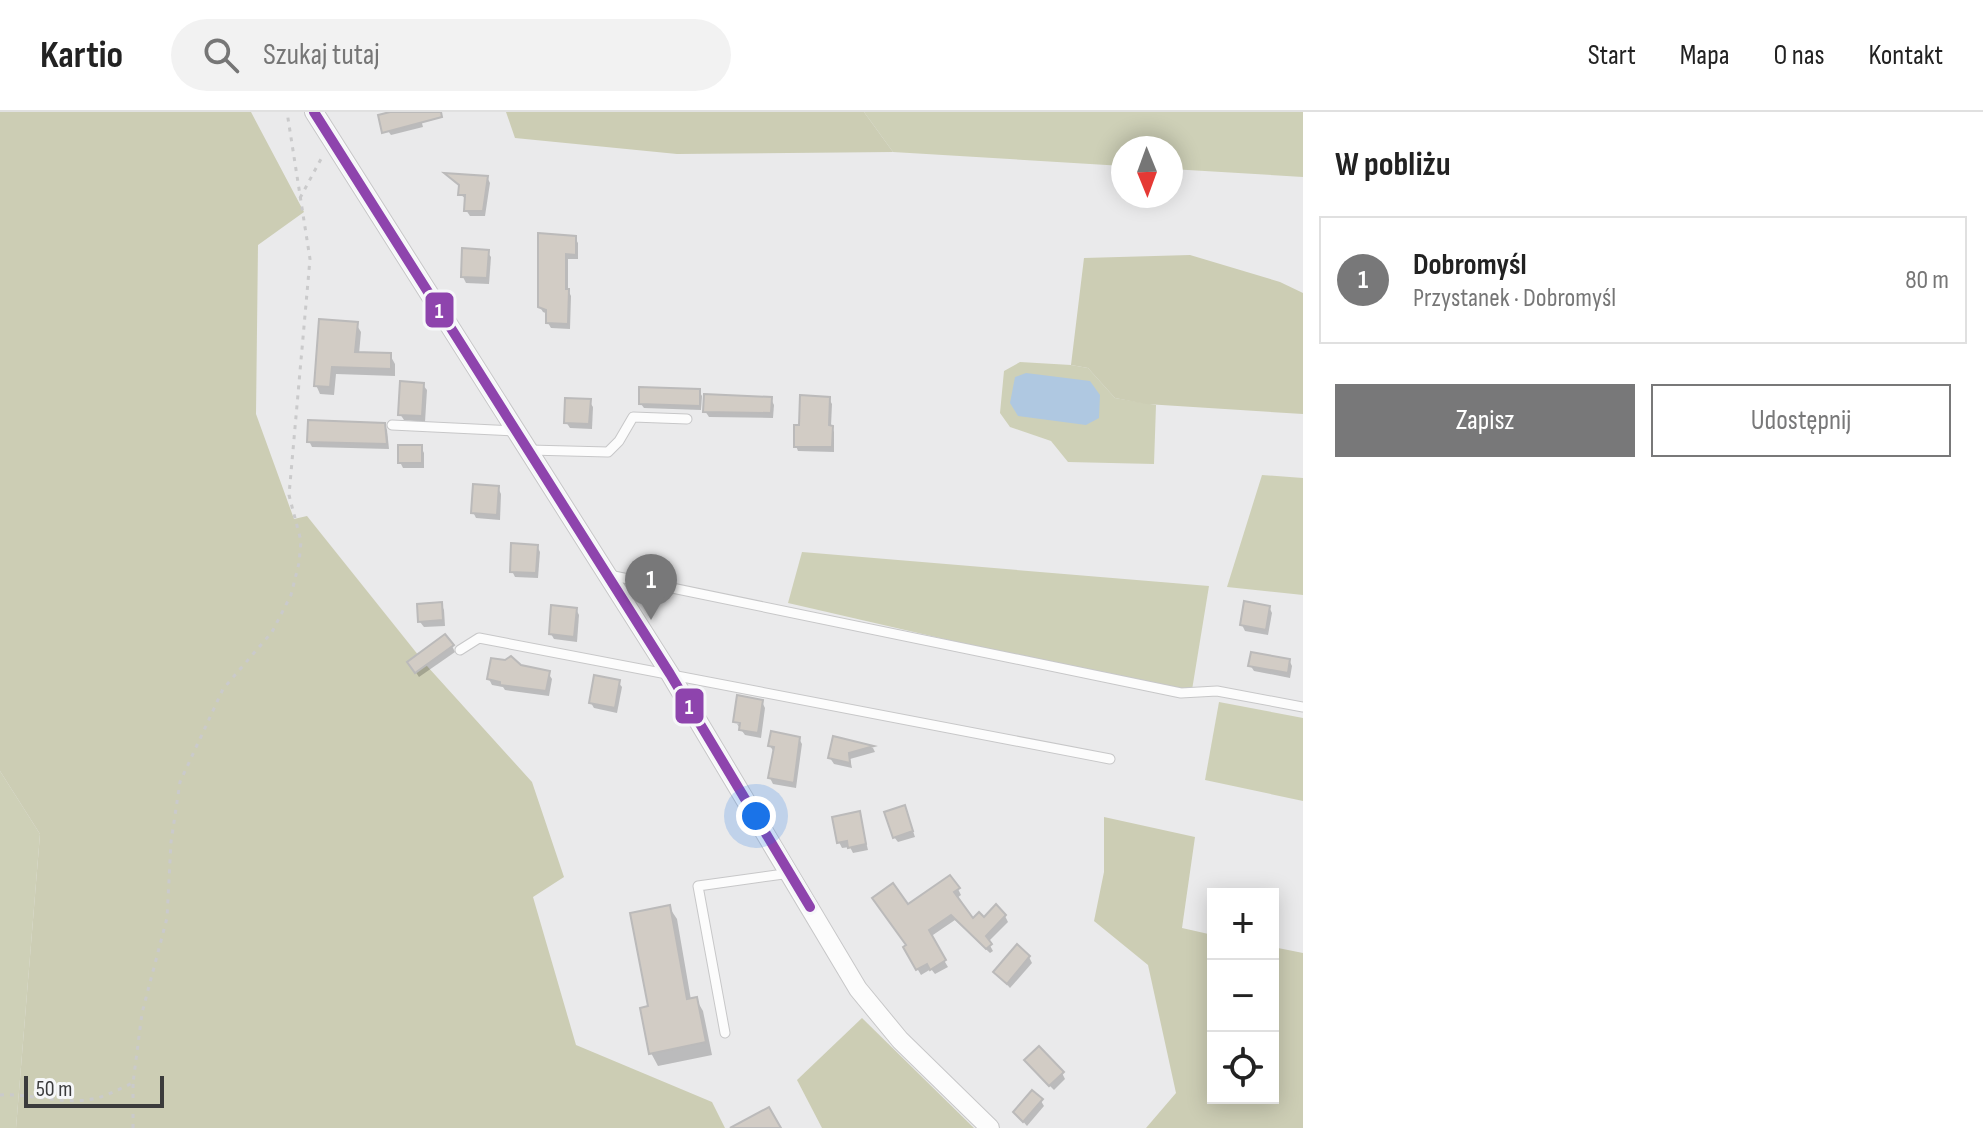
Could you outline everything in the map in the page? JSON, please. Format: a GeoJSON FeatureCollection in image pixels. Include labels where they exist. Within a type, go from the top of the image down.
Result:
{"type":"FeatureCollection","features":[{"type":"Feature","properties":{"kind":"street"},"geometry":{"type":"LineString","coordinates":[[314,112],[670,674],[858,989],[900,1040],[990,1128]]}},
{"type":"Feature","properties":{"kind":"lane"},"geometry":{"type":"LineString","coordinates":[[526,450],[608,452],[619,441],[633,417],[687,419]]}},
{"type":"Feature","properties":{"kind":"lane"},"geometry":{"type":"LineString","coordinates":[[392,425],[514,431]]}},
{"type":"Feature","properties":{"kind":"lane"},"geometry":{"type":"LineString","coordinates":[[606,574],[1181,693],[1217,691],[1303,707]]}},
{"type":"Feature","properties":{"kind":"lane"},"geometry":{"type":"LineString","coordinates":[[460,650],[479,638],[1110,759]]}},
{"type":"Feature","properties":{"kind":"lane"},"geometry":{"type":"LineString","coordinates":[[725,1033],[698,886],[791,873]]}},
{"type":"Feature","properties":{"kind":"path"},"geometry":{"type":"LineString","coordinates":[[133,1128],[133,1083],[142,1013],[167,918],[171,842],[180,782],[223,689],[272,632],[291,595],[299,563],[301,541],[289,495],[310,259],[287,112]]}},
{"type":"Feature","properties":{"kind":"path"},"geometry":{"type":"LineString","coordinates":[[300,198],[319,161],[334,144]]}},
{"type":"Feature","properties":{"kind":"path"},"geometry":{"type":"LineString","coordinates":[[0,1095],[95,1099],[133,1083]]}},
{"type":"Feature","properties":{"kind":"green space"},"geometry":{"type":"Polygon","coordinates":[[[0,112],[251,112],[304,212],[258,245],[256,414],[294,519],[307,516],[427,666],[532,782],[564,877],[533,897],[576,1045],[712,1102],[725,1128],[16,1128],[40,834],[0,771],[0,112]]]}},
{"type":"Feature","properties":{"kind":"green space"},"geometry":{"type":"Polygon","coordinates":[[[506,112],[864,112],[893,152],[677,154],[515,138],[506,112]]]}},
{"type":"Feature","properties":{"kind":"green space"},"geometry":{"type":"Polygon","coordinates":[[[864,112],[1303,112],[1303,177],[1183,170],[1183,136],[1111,136],[1111,165],[893,152],[864,112]]]}},
{"type":"Feature","properties":{"kind":"green space"},"geometry":{"type":"Polygon","coordinates":[[[1190,255],[1280,282],[1303,293],[1303,414],[1146,404],[1115,398],[1088,368],[1071,365],[1084,258],[1190,255]]]}},
{"type":"Feature","properties":{"kind":"green space"},"geometry":{"type":"Polygon","coordinates":[[[1020,362],[1088,368],[1115,398],[1156,405],[1154,464],[1068,462],[1051,441],[1010,427],[1000,413],[1004,371],[1020,362]]]}},
{"type":"Feature","properties":{"kind":"green space"},"geometry":{"type":"Polygon","coordinates":[[[1262,475],[1303,478],[1303,595],[1227,587],[1262,475]]]}},
{"type":"Feature","properties":{"kind":"green space"},"geometry":{"type":"Polygon","coordinates":[[[802,552],[1209,586],[1191,696],[788,603],[802,552]]]}},
{"type":"Feature","properties":{"kind":"green space"},"geometry":{"type":"Polygon","coordinates":[[[1219,702],[1303,718],[1303,801],[1205,780],[1219,702]]]}},
{"type":"Feature","properties":{"kind":"green space"},"geometry":{"type":"Polygon","coordinates":[[[0,771],[40,834],[16,1128],[0,1128],[0,771]]]}},
{"type":"Feature","properties":{"kind":"green space"},"geometry":{"type":"Polygon","coordinates":[[[1104,817],[1195,837],[1182,928],[1207,934],[1207,1104],[1279,1104],[1279,948],[1303,953],[1303,1128],[1146,1128],[1176,1093],[1148,965],[1094,921],[1104,872],[1104,817]]]}},
{"type":"Feature","properties":{"kind":"green space"},"geometry":{"type":"Polygon","coordinates":[[[862,1018],[974,1128],[822,1128],[797,1080],[862,1018]]]}},
{"type":"Feature","properties":{"kind":"water"},"geometry":{"type":"Polygon","coordinates":[[[1026,373],[1090,381],[1100,395],[1099,418],[1086,425],[1018,416],[1010,403],[1015,377],[1026,373]]]}},
{"type":"Feature","properties":{"kind":"building"},"geometry":{"type":"Polygon","coordinates":[[[390,112],[441,112],[442,117],[382,133],[378,115],[390,112]]]}},
{"type":"Feature","properties":{"kind":"building"},"geometry":{"type":"Polygon","coordinates":[[[444,173],[488,176],[483,211],[464,211],[465,195],[458,195],[459,185],[444,173]]]}},
{"type":"Feature","properties":{"kind":"building"},"geometry":{"type":"Polygon","coordinates":[[[538,233],[576,236],[576,255],[566,254],[568,324],[546,323],[546,310],[538,307],[538,233]]]}},
{"type":"Feature","properties":{"kind":"building"},"geometry":{"type":"Polygon","coordinates":[[[462,248],[489,250],[487,278],[461,277],[462,248]]]}},
{"type":"Feature","properties":{"kind":"building"},"geometry":{"type":"Polygon","coordinates":[[[319,319],[358,322],[355,352],[391,353],[391,369],[332,367],[330,387],[314,386],[319,319]]]}},
{"type":"Feature","properties":{"kind":"building"},"geometry":{"type":"Polygon","coordinates":[[[400,381],[424,383],[422,416],[398,415],[400,381]]]}},
{"type":"Feature","properties":{"kind":"building"},"geometry":{"type":"Polygon","coordinates":[[[639,387],[700,389],[700,406],[639,404],[639,387]]]}},
{"type":"Feature","properties":{"kind":"building"},"geometry":{"type":"Polygon","coordinates":[[[704,394],[772,397],[771,413],[703,412],[704,394]]]}},
{"type":"Feature","properties":{"kind":"building"},"geometry":{"type":"Polygon","coordinates":[[[800,395],[830,397],[832,447],[794,447],[794,425],[799,425],[800,395]]]}},
{"type":"Feature","properties":{"kind":"building"},"geometry":{"type":"Polygon","coordinates":[[[565,398],[591,399],[589,424],[564,423],[565,398]]]}},
{"type":"Feature","properties":{"kind":"building"},"geometry":{"type":"Polygon","coordinates":[[[308,420],[385,423],[387,444],[307,442],[308,420]]]}},
{"type":"Feature","properties":{"kind":"building"},"geometry":{"type":"Polygon","coordinates":[[[398,445],[422,445],[422,463],[398,463],[398,445]]]}},
{"type":"Feature","properties":{"kind":"building"},"geometry":{"type":"Polygon","coordinates":[[[473,484],[499,486],[497,515],[471,513],[473,484]]]}},
{"type":"Feature","properties":{"kind":"building"},"geometry":{"type":"Polygon","coordinates":[[[511,543],[538,545],[536,573],[510,572],[511,543]]]}},
{"type":"Feature","properties":{"kind":"building"},"geometry":{"type":"Polygon","coordinates":[[[1244,601],[1270,606],[1266,630],[1240,625],[1244,601]]]}},
{"type":"Feature","properties":{"kind":"building"},"geometry":{"type":"Polygon","coordinates":[[[442,602],[443,620],[418,622],[417,604],[442,602]]]}},
{"type":"Feature","properties":{"kind":"building"},"geometry":{"type":"Polygon","coordinates":[[[551,605],[577,608],[574,637],[549,634],[551,605]]]}},
{"type":"Feature","properties":{"kind":"building"},"geometry":{"type":"Polygon","coordinates":[[[445,634],[454,645],[415,673],[407,662],[445,634]]]}},
{"type":"Feature","properties":{"kind":"building"},"geometry":{"type":"Polygon","coordinates":[[[1251,652],[1290,659],[1288,673],[1248,666],[1251,652]]]}},
{"type":"Feature","properties":{"kind":"building"},"geometry":{"type":"Polygon","coordinates":[[[511,656],[521,665],[550,671],[546,691],[500,685],[500,682],[487,679],[491,658],[505,660],[511,656]]]}},
{"type":"Feature","properties":{"kind":"building"},"geometry":{"type":"Polygon","coordinates":[[[594,675],[620,680],[615,708],[589,703],[594,675]]]}},
{"type":"Feature","properties":{"kind":"building"},"geometry":{"type":"Polygon","coordinates":[[[737,695],[763,700],[758,733],[739,730],[740,723],[733,722],[737,695]]]}},
{"type":"Feature","properties":{"kind":"building"},"geometry":{"type":"Polygon","coordinates":[[[771,731],[800,737],[794,783],[768,778],[774,747],[768,746],[771,731]]]}},
{"type":"Feature","properties":{"kind":"building"},"geometry":{"type":"Polygon","coordinates":[[[833,736],[874,746],[849,753],[850,763],[828,758],[833,736]]]}},
{"type":"Feature","properties":{"kind":"building"},"geometry":{"type":"Polygon","coordinates":[[[905,805],[913,831],[893,838],[884,812],[905,805]]]}},
{"type":"Feature","properties":{"kind":"building"},"geometry":{"type":"Polygon","coordinates":[[[860,811],[866,844],[848,848],[847,841],[837,843],[832,817],[860,811]]]}},
{"type":"Feature","properties":{"kind":"building"},"geometry":{"type":"Polygon","coordinates":[[[950,875],[960,888],[954,892],[973,918],[979,912],[984,917],[996,904],[1006,915],[986,936],[992,944],[986,949],[951,915],[929,930],[946,960],[930,970],[927,964],[916,970],[903,947],[906,945],[872,898],[893,883],[908,904],[950,875]]]}},
{"type":"Feature","properties":{"kind":"building"},"geometry":{"type":"Polygon","coordinates":[[[670,905],[687,999],[697,997],[706,1042],[649,1054],[640,1008],[648,1006],[630,913],[670,905]]]}},
{"type":"Feature","properties":{"kind":"building"},"geometry":{"type":"Polygon","coordinates":[[[1017,944],[1030,956],[1007,984],[993,972],[1017,944]]]}},
{"type":"Feature","properties":{"kind":"building"},"geometry":{"type":"Polygon","coordinates":[[[1039,1046],[1064,1072],[1049,1086],[1024,1060],[1039,1046]]]}},
{"type":"Feature","properties":{"kind":"building"},"geometry":{"type":"Polygon","coordinates":[[[1032,1090],[1043,1099],[1023,1122],[1013,1112],[1032,1090]]]}},
{"type":"Feature","properties":{"kind":"building"},"geometry":{"type":"Polygon","coordinates":[[[769,1107],[781,1128],[730,1128],[769,1107]]]}},
{"type":"Feature","properties":{"kind":"transit line","name":"1"},"geometry":{"type":"LineString","coordinates":[[314,112],[670,674],[810,907]]}},
{"type":"Feature","properties":{"kind":"place","name":"Dobromyśl"},"geometry":{"type":"Point","coordinates":[651,620]}}]}
